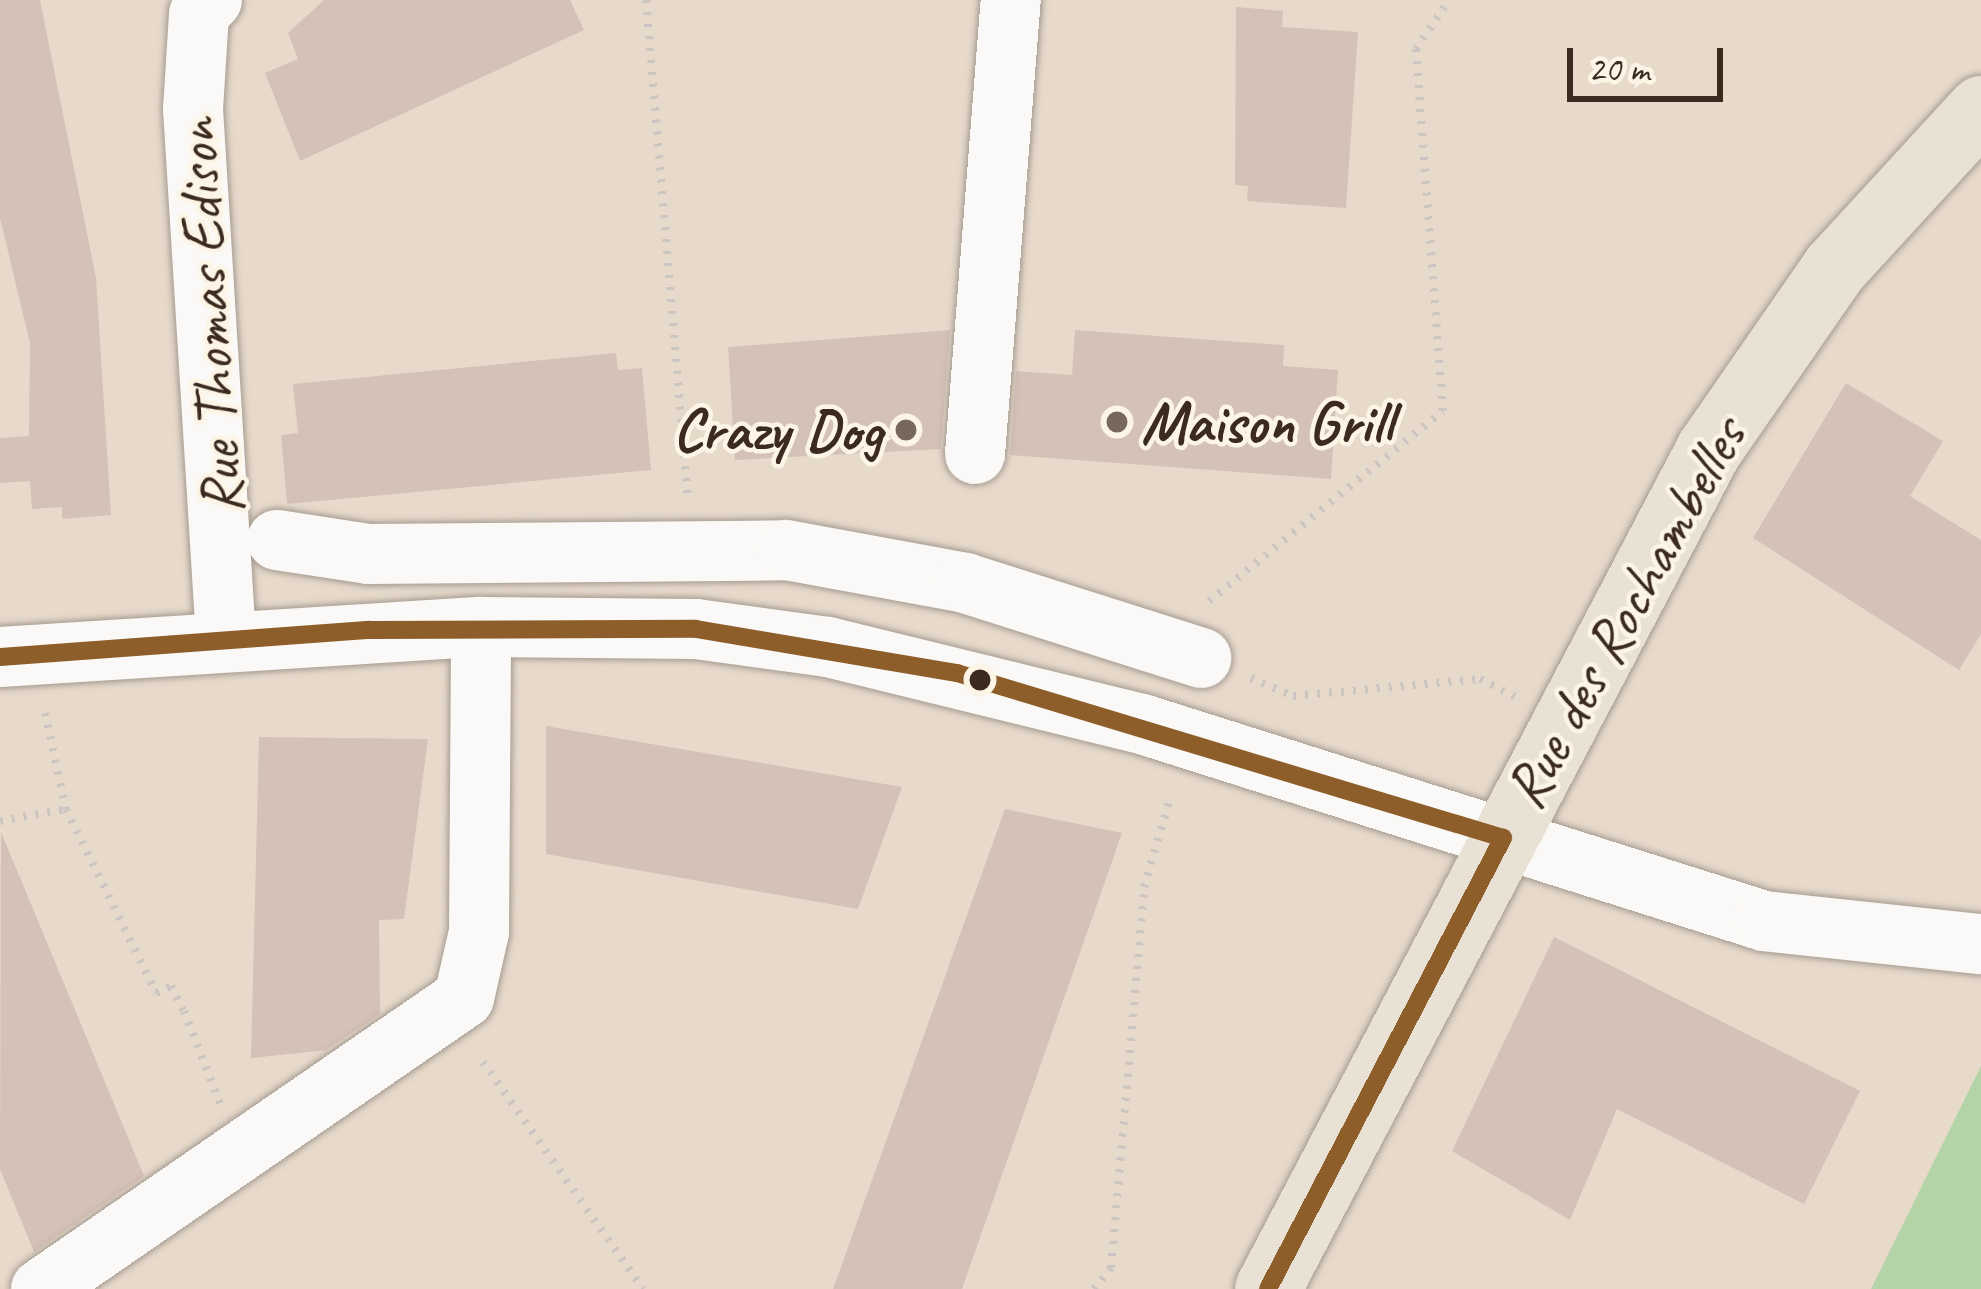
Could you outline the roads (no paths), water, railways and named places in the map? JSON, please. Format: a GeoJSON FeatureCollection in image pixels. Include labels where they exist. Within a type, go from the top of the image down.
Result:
{"type":"FeatureCollection","features":[{"type":"Feature","properties":{"kind":"main road","name":"Rue des Rochambelles"},"geometry":{"type":"LineString","coordinates":[[1268,1289],[1503,838],[1741,399],[1834,268],[1981,110]]}},
{"type":"Feature","properties":{"kind":"street"},"geometry":{"type":"LineString","coordinates":[[976,454],[1011,0]]}},
{"type":"Feature","properties":{"kind":"street","name":"Rue Thomas Edison"},"geometry":{"type":"LineString","coordinates":[[200,5],[193,109],[226,640]]}},
{"type":"Feature","properties":{"kind":"street"},"geometry":{"type":"LineString","coordinates":[[277,539],[368,554],[786,550],[965,583],[1201,658]]}},
{"type":"Feature","properties":{"kind":"street"},"geometry":{"type":"LineString","coordinates":[[41,1289],[464,998],[479,932],[481,627]]}},
{"type":"Feature","properties":{"kind":"street"},"geometry":{"type":"LineString","coordinates":[[0,657],[481,627],[697,629],[935,669],[1764,921],[1981,944]]}},
{"type":"Feature","properties":{"kind":"place","name":"Maison Grill"},"geometry":{"type":"Point","coordinates":[1117,422]}},
{"type":"Feature","properties":{"kind":"place","name":"Crazy Dog"},"geometry":{"type":"Point","coordinates":[906,430]}}]}
